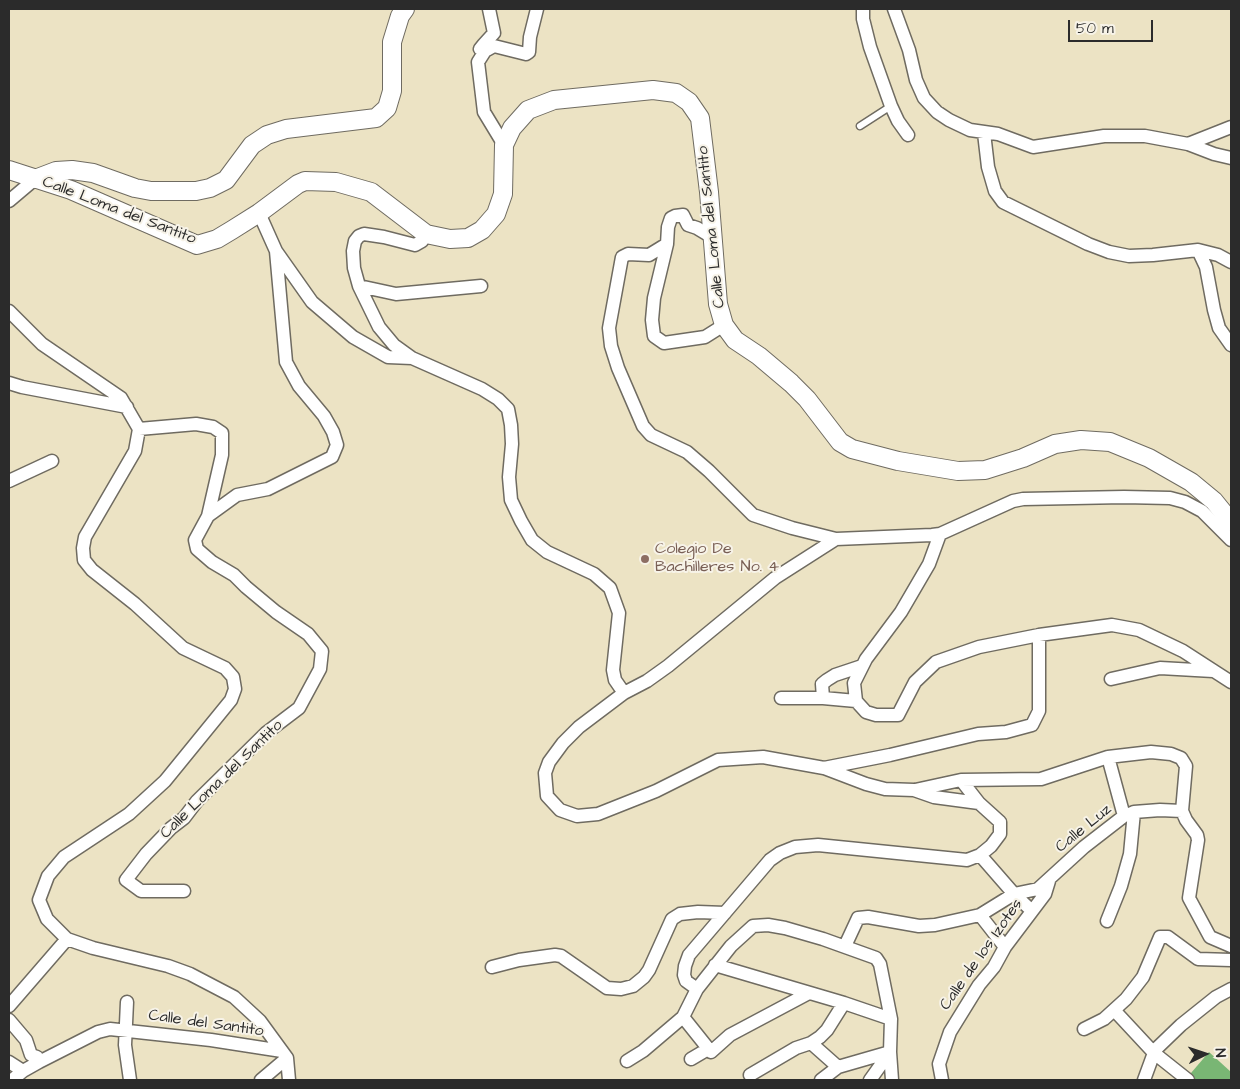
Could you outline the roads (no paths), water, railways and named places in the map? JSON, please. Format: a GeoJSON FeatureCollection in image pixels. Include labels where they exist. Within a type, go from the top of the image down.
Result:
{"type":"FeatureCollection","features":[{"type":"Feature","properties":{"kind":"main road"},"geometry":{"type":"LineString","coordinates":[[9,170],[35,179],[56,171],[72,170],[93,173],[136,188],[151,191],[196,191],[210,188],[226,180],[252,145],[267,135],[286,129],[376,118],[387,108],[392,92],[392,42],[400,16],[405,9]]}},
{"type":"Feature","properties":{"kind":"main road","name":"Calle Loma del Santito"},"geometry":{"type":"LineString","coordinates":[[35,179],[71,190],[197,245],[217,239],[305,181],[336,182],[371,192],[426,234],[450,239],[468,238],[482,230],[496,214],[503,194],[504,145],[512,128],[528,110],[554,100],[653,90],[676,93],[689,102],[700,118],[710,192],[718,304],[724,326],[735,340],[760,356],[791,384],[806,399],[840,442],[852,449],[958,471],[986,470],[1023,458],[1056,444],[1081,440],[1110,442],[1149,458],[1191,482],[1214,501],[1231,522]]}},
{"type":"Feature","properties":{"kind":"street"},"geometry":{"type":"LineString","coordinates":[[485,51],[480,48],[494,33],[489,9]]}},
{"type":"Feature","properties":{"kind":"street"},"geometry":{"type":"LineString","coordinates":[[504,145],[484,112],[478,62],[485,51],[494,46],[526,54],[529,52],[530,38],[537,9]]}},
{"type":"Feature","properties":{"kind":"street"},"geometry":{"type":"LineString","coordinates":[[863,9],[863,19],[870,47],[891,106],[898,121],[908,135]]}},
{"type":"Feature","properties":{"kind":"street"},"geometry":{"type":"LineString","coordinates":[[894,9],[909,50],[916,80],[924,98],[949,120],[970,130],[998,134],[1032,146],[1104,136],[1145,136],[1188,144],[1231,158]]}},
{"type":"Feature","properties":{"kind":"street"},"geometry":{"type":"LineString","coordinates":[[1188,144],[1231,127]]}},
{"type":"Feature","properties":{"kind":"street"},"geometry":{"type":"LineString","coordinates":[[984,133],[988,167],[995,191],[1003,202],[1088,244],[1109,252],[1128,256],[1153,256],[1198,250],[1218,255],[1231,262]]}},
{"type":"Feature","properties":{"kind":"street","name":"Calle Loma del Santito"},"geometry":{"type":"LineString","coordinates":[[9,201],[35,179]]}},
{"type":"Feature","properties":{"kind":"street","name":"Calle Loma del Santito"},"geometry":{"type":"LineString","coordinates":[[184,891],[141,891],[126,880],[146,854],[171,828],[184,818],[197,801],[266,733],[299,708],[320,669],[322,651],[308,634],[276,612],[234,575],[212,562],[197,549],[195,540],[208,516],[237,495],[268,488],[332,457],[336,446],[334,432],[324,416],[299,386],[286,362],[276,251],[259,213]]}},
{"type":"Feature","properties":{"kind":"street"},"geometry":{"type":"LineString","coordinates":[[712,234],[707,234],[697,228],[688,226],[683,215],[671,218],[654,298],[652,320],[654,336],[664,342],[705,337],[724,326]]}},
{"type":"Feature","properties":{"kind":"street"},"geometry":{"type":"LineString","coordinates":[[426,234],[422,241],[415,245],[384,237],[364,234],[360,236],[355,241],[353,251],[354,268],[359,286],[379,327],[394,345],[412,358],[482,389],[498,399],[508,409],[512,444],[509,476],[511,500],[532,540],[547,552],[594,574],[610,588],[619,613],[613,670],[615,680],[624,693]]}},
{"type":"Feature","properties":{"kind":"street"},"geometry":{"type":"LineString","coordinates":[[667,244],[649,255],[628,254],[622,256],[609,328],[611,346],[618,368],[643,426],[651,435],[687,452],[709,471],[752,515],[792,528],[836,539],[940,534],[1013,501],[1038,498],[1170,498],[1185,502],[1202,510],[1231,540]]}},
{"type":"Feature","properties":{"kind":"street"},"geometry":{"type":"LineString","coordinates":[[1198,250],[1206,267],[1219,328],[1231,345]]}},
{"type":"Feature","properties":{"kind":"street"},"geometry":{"type":"LineString","coordinates":[[276,251],[312,302],[353,336],[388,357],[412,358]]}},
{"type":"Feature","properties":{"kind":"street"},"geometry":{"type":"LineString","coordinates":[[359,286],[396,294],[481,286]]}},
{"type":"Feature","properties":{"kind":"street"},"geometry":{"type":"LineString","coordinates":[[9,311],[42,344],[121,398],[139,428],[135,451],[84,537],[84,560],[92,570],[135,604],[183,648],[225,668],[233,677],[235,689],[231,700],[165,781],[129,814],[64,857],[48,876],[39,900],[47,919],[67,939],[93,948],[168,966],[190,974],[234,997],[260,1021],[285,1054],[289,1080]]}},
{"type":"Feature","properties":{"kind":"street"},"geometry":{"type":"LineString","coordinates":[[9,383],[127,407]]}},
{"type":"Feature","properties":{"kind":"street"},"geometry":{"type":"LineString","coordinates":[[139,428],[196,424],[213,427],[222,433],[222,455],[208,516]]}},
{"type":"Feature","properties":{"kind":"street"},"geometry":{"type":"LineString","coordinates":[[9,481],[52,461]]}},
{"type":"Feature","properties":{"kind":"street"},"geometry":{"type":"LineString","coordinates":[[940,534],[929,564],[901,612],[866,659],[854,683],[856,701],[866,712],[876,715],[898,715],[915,682],[936,662],[979,646],[1039,634],[1112,625],[1139,630],[1183,651],[1231,682]]}},
{"type":"Feature","properties":{"kind":"street"},"geometry":{"type":"LineString","coordinates":[[836,539],[775,578],[668,666],[647,681],[624,693],[579,727],[548,762],[545,773],[547,796],[560,810],[577,816],[598,814],[656,791],[718,760],[763,757],[824,768],[885,789],[914,790],[961,780],[1041,779],[1108,757],[1151,752],[1171,754],[1182,758],[1186,766],[1182,810],[1186,820],[1197,834],[1198,840],[1189,898],[1210,937],[1231,946]]}},
{"type":"Feature","properties":{"kind":"street"},"geometry":{"type":"LineString","coordinates":[[824,768],[890,755],[978,734],[1006,732],[1032,725],[1039,711],[1039,634]]}},
{"type":"Feature","properties":{"kind":"street"},"geometry":{"type":"LineString","coordinates":[[823,698],[822,684],[835,675],[862,666]]}},
{"type":"Feature","properties":{"kind":"street"},"geometry":{"type":"LineString","coordinates":[[1111,679],[1160,668],[1213,671]]}},
{"type":"Feature","properties":{"kind":"street"},"geometry":{"type":"LineString","coordinates":[[781,698],[823,698],[856,701]]}},
{"type":"Feature","properties":{"kind":"street"},"geometry":{"type":"LineString","coordinates":[[1107,921],[1121,886],[1130,854],[1129,814],[1108,757]]}},
{"type":"Feature","properties":{"kind":"street"},"geometry":{"type":"LineString","coordinates":[[697,989],[686,981],[684,975],[689,955],[770,860],[780,853],[795,847],[818,845],[966,860],[980,855],[991,846],[1000,834],[1000,822],[978,803],[961,780]]}},
{"type":"Feature","properties":{"kind":"street"},"geometry":{"type":"LineString","coordinates":[[914,790],[934,797],[978,803]]}},
{"type":"Feature","properties":{"kind":"street","name":"Calle Luz"},"geometry":{"type":"LineString","coordinates":[[845,946],[858,918],[863,916],[919,926],[935,925],[980,914],[1014,894],[1038,889],[1084,847],[1129,814],[1160,810],[1182,810]]}},
{"type":"Feature","properties":{"kind":"street"},"geometry":{"type":"LineString","coordinates":[[980,855],[1014,894],[1032,911]]}},
{"type":"Feature","properties":{"kind":"street","name":"Calle de los Izotes"},"geometry":{"type":"LineString","coordinates":[[942,1080],[939,1064],[950,1032],[978,985],[994,967],[1005,947],[1045,894],[1050,879]]}},
{"type":"Feature","properties":{"kind":"street"},"geometry":{"type":"LineString","coordinates":[[492,968],[519,960],[555,955],[561,956],[607,988],[621,989],[633,986],[644,977],[672,919],[680,914],[698,912],[726,913]]}},
{"type":"Feature","properties":{"kind":"street"},"geometry":{"type":"LineString","coordinates":[[980,914],[1005,947]]}},
{"type":"Feature","properties":{"kind":"street"},"geometry":{"type":"LineString","coordinates":[[628,1062],[683,1017],[697,989],[715,965],[731,946],[753,926],[760,925],[785,928],[823,939],[836,945],[845,946],[876,958],[880,964],[891,1019],[890,1052],[892,1080]]}},
{"type":"Feature","properties":{"kind":"street"},"geometry":{"type":"LineString","coordinates":[[1084,1029],[1104,1019],[1126,998],[1143,977],[1160,937],[1168,937],[1198,959],[1231,960]]}},
{"type":"Feature","properties":{"kind":"street"},"geometry":{"type":"LineString","coordinates":[[9,1006],[67,939]]}},
{"type":"Feature","properties":{"kind":"street"},"geometry":{"type":"LineString","coordinates":[[715,965],[844,1003],[891,1019]]}},
{"type":"Feature","properties":{"kind":"street"},"geometry":{"type":"LineString","coordinates":[[1144,1080],[1155,1050],[1181,1024],[1216,997],[1231,989]]}},
{"type":"Feature","properties":{"kind":"street"},"geometry":{"type":"LineString","coordinates":[[691,1059],[709,1051],[730,1036],[809,993]]}},
{"type":"Feature","properties":{"kind":"street","name":"Calle del Santito"},"geometry":{"type":"LineString","coordinates":[[125,1030],[128,1002]]}},
{"type":"Feature","properties":{"kind":"street"},"geometry":{"type":"LineString","coordinates":[[750,1075],[796,1048],[810,1043],[827,1030],[844,1003]]}},
{"type":"Feature","properties":{"kind":"street"},"geometry":{"type":"LineString","coordinates":[[1114,1010],[1154,1053],[1188,1080]]}},
{"type":"Feature","properties":{"kind":"street"},"geometry":{"type":"LineString","coordinates":[[683,1017],[709,1051]]}},
{"type":"Feature","properties":{"kind":"street"},"geometry":{"type":"LineString","coordinates":[[9,1020],[26,1040],[32,1055],[37,1057],[39,1062]]}},
{"type":"Feature","properties":{"kind":"street","name":"Calle del Santito"},"geometry":{"type":"LineString","coordinates":[[12,1080],[39,1062],[98,1032],[110,1029],[211,1040],[285,1054]]}},
{"type":"Feature","properties":{"kind":"street"},"geometry":{"type":"LineString","coordinates":[[125,1030],[130,1080]]}},
{"type":"Feature","properties":{"kind":"street"},"geometry":{"type":"LineString","coordinates":[[810,1043],[838,1067]]}},
{"type":"Feature","properties":{"kind":"street"},"geometry":{"type":"LineString","coordinates":[[821,1080],[838,1067],[890,1052]]}},
{"type":"Feature","properties":{"kind":"street"},"geometry":{"type":"LineString","coordinates":[[870,1080],[890,1052]]}},
{"type":"Feature","properties":{"kind":"street"},"geometry":{"type":"LineString","coordinates":[[261,1080],[285,1054]]}},
{"type":"Feature","properties":{"kind":"street"},"geometry":{"type":"LineString","coordinates":[[9,1062],[23,1071]]}},
{"type":"Feature","properties":{"kind":"lane"},"geometry":{"type":"LineString","coordinates":[[860,126],[891,106]]}},
{"type":"Feature","properties":{"kind":"place","name":"Colegio De Bachilleres No. 4"},"geometry":{"type":"Point","coordinates":[645,559]}}]}
